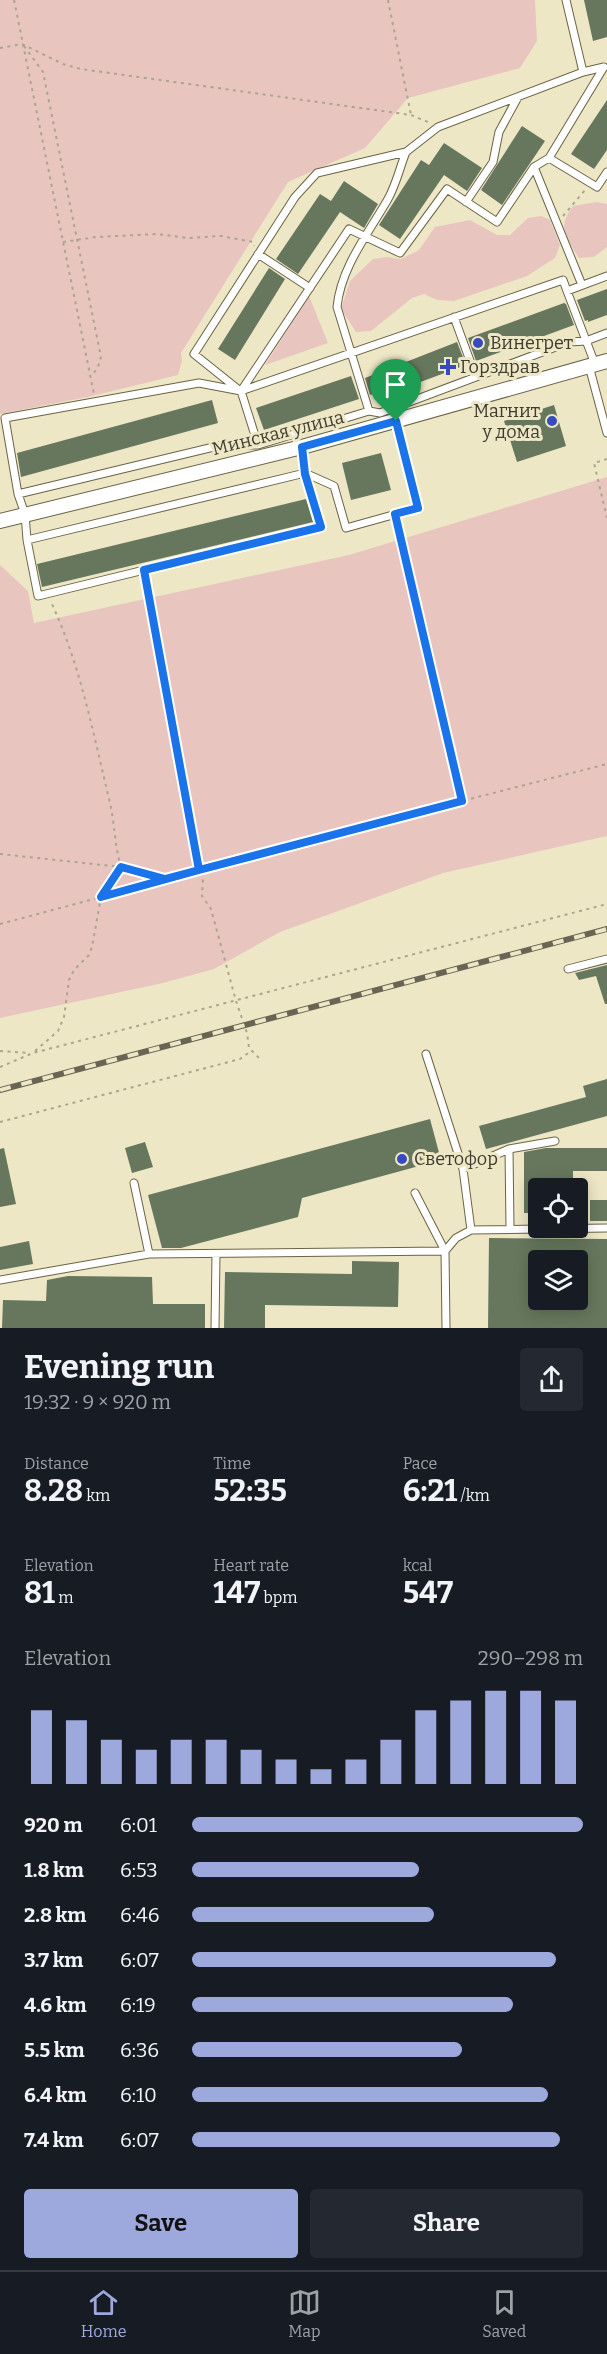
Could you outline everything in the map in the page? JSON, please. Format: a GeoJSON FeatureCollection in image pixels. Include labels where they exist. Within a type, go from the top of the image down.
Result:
{"type":"FeatureCollection","features":[{"type":"Feature","properties":{"kind":"street","name":"Минская улица"},"geometry":{"type":"LineString","coordinates":[[0,521],[302,447],[597,363]]}},
{"type":"Feature","properties":{"kind":"lane"},"geometry":{"type":"LineString","coordinates":[[566,0],[583,72]]}},
{"type":"Feature","properties":{"kind":"lane"},"geometry":{"type":"LineString","coordinates":[[258,445],[241,391],[194,354],[295,197],[317,173],[406,152],[438,127],[583,72],[605,66]]}},
{"type":"Feature","properties":{"kind":"lane"},"geometry":{"type":"LineString","coordinates":[[241,391],[349,230],[400,253],[447,189],[497,222],[534,167],[549,158],[605,66]]}},
{"type":"Feature","properties":{"kind":"lane"},"geometry":{"type":"LineString","coordinates":[[466,202],[493,162],[499,132],[518,97]]}},
{"type":"Feature","properties":{"kind":"lane"},"geometry":{"type":"LineString","coordinates":[[369,411],[337,307],[339,291],[364,236],[389,198],[406,152]]}},
{"type":"Feature","properties":{"kind":"lane"},"geometry":{"type":"LineString","coordinates":[[549,158],[597,187],[607,172]]}},
{"type":"Feature","properties":{"kind":"lane"},"geometry":{"type":"LineString","coordinates":[[534,167],[582,285]]}},
{"type":"Feature","properties":{"kind":"lane"},"geometry":{"type":"LineString","coordinates":[[258,254],[310,288]]}},
{"type":"Feature","properties":{"kind":"lane"},"geometry":{"type":"LineString","coordinates":[[567,291],[607,276]]}},
{"type":"Feature","properties":{"kind":"lane"},"geometry":{"type":"LineString","coordinates":[[302,447],[305,474],[321,527],[38,596],[27,540],[25,514],[18,494],[5,418],[199,383],[241,391],[563,280],[586,341],[597,363],[607,433]]}},
{"type":"Feature","properties":{"kind":"lane"},"geometry":{"type":"LineString","coordinates":[[454,317],[476,377]]}},
{"type":"Feature","properties":{"kind":"lane"},"geometry":{"type":"LineString","coordinates":[[18,494],[222,445],[258,445],[369,411],[380,413],[570,342],[586,341],[607,333]]}},
{"type":"Feature","properties":{"kind":"lane"},"geometry":{"type":"LineString","coordinates":[[27,540],[305,474],[334,486],[346,528],[418,508],[396,421]]}},
{"type":"Feature","properties":{"kind":"lane"},"geometry":{"type":"LineString","coordinates":[[568,969],[607,959]]}},
{"type":"Feature","properties":{"kind":"lane"},"geometry":{"type":"LineString","coordinates":[[426,1054],[464,1169],[471,1230]]}},
{"type":"Feature","properties":{"kind":"lane"},"geometry":{"type":"LineString","coordinates":[[464,1169],[509,1149],[555,1141]]}},
{"type":"Feature","properties":{"kind":"lane"},"geometry":{"type":"LineString","coordinates":[[509,1149],[510,1228]]}},
{"type":"Feature","properties":{"kind":"lane"},"geometry":{"type":"LineString","coordinates":[[134,1183],[149,1254]]}},
{"type":"Feature","properties":{"kind":"lane"},"geometry":{"type":"LineString","coordinates":[[415,1193],[445,1251],[446,1328]]}},
{"type":"Feature","properties":{"kind":"lane"},"geometry":{"type":"LineString","coordinates":[[0,1280],[149,1254],[445,1251],[456,1238],[471,1230],[607,1228]]}},
{"type":"Feature","properties":{"kind":"lane"},"geometry":{"type":"LineString","coordinates":[[215,1328],[216,1254]]}},
{"type":"Feature","properties":{"kind":"path"},"geometry":{"type":"LineString","coordinates":[[14,0],[96,403]]}},
{"type":"Feature","properties":{"kind":"path"},"geometry":{"type":"LineString","coordinates":[[388,0],[411,116]]}},
{"type":"Feature","properties":{"kind":"path"},"geometry":{"type":"LineString","coordinates":[[22,44],[37,61],[43,72],[101,357],[91,377]]}},
{"type":"Feature","properties":{"kind":"path"},"geometry":{"type":"LineString","coordinates":[[0,48],[22,44],[63,64],[81,69],[411,116],[438,127]]}},
{"type":"Feature","properties":{"kind":"path"},"geometry":{"type":"LineString","coordinates":[[557,223],[590,183]]}},
{"type":"Feature","properties":{"kind":"path"},"geometry":{"type":"LineString","coordinates":[[63,242],[157,234],[188,238],[221,236],[253,242],[258,254]]}},
{"type":"Feature","properties":{"kind":"path"},"geometry":{"type":"LineString","coordinates":[[607,459],[594,463],[607,518]]}},
{"type":"Feature","properties":{"kind":"path"},"geometry":{"type":"LineString","coordinates":[[395,514],[462,801]]}},
{"type":"Feature","properties":{"kind":"path"},"geometry":{"type":"LineString","coordinates":[[144,570],[199,870],[203,878],[202,896],[211,909],[236,1001],[248,1033],[251,1051],[259,1058]]}},
{"type":"Feature","properties":{"kind":"path"},"geometry":{"type":"LineString","coordinates":[[47,593],[67,635],[80,677],[110,802],[115,847],[121,867]]}},
{"type":"Feature","properties":{"kind":"path"},"geometry":{"type":"LineString","coordinates":[[0,924],[607,764]]}},
{"type":"Feature","properties":{"kind":"path"},"geometry":{"type":"LineString","coordinates":[[0,854],[121,867],[165,879]]}},
{"type":"Feature","properties":{"kind":"path"},"geometry":{"type":"LineString","coordinates":[[0,1051],[33,1053],[58,1030],[64,1017],[69,980],[74,970],[89,955],[92,947],[101,897],[121,867]]}},
{"type":"Feature","properties":{"kind":"path"},"geometry":{"type":"LineString","coordinates":[[0,1066],[33,1053],[607,904]]}},
{"type":"Feature","properties":{"kind":"path"},"geometry":{"type":"LineString","coordinates":[[0,1122],[240,1059],[251,1051]]}},
{"type":"Feature","properties":{"kind":"shaded area"},"geometry":{"type":"Polygon","coordinates":[[[0,0],[535,0],[537,41],[520,68],[408,98],[365,148],[288,182],[181,353],[182,361],[178,375],[88,397],[0,414],[0,0]]]}},
{"type":"Feature","properties":{"kind":"shaded area"},"geometry":{"type":"Polygon","coordinates":[[[597,202],[607,204],[607,247],[594,257],[579,258],[565,233],[565,221],[573,206],[597,202]]]}},
{"type":"Feature","properties":{"kind":"shaded area"},"geometry":{"type":"Polygon","coordinates":[[[541,216],[550,220],[560,245],[555,258],[527,276],[454,301],[437,300],[424,294],[412,298],[371,331],[356,332],[341,309],[350,281],[373,259],[387,257],[401,259],[419,250],[435,227],[470,220],[497,235],[510,235],[528,218],[541,216]]]}},
{"type":"Feature","properties":{"kind":"shaded area"},"geometry":{"type":"Polygon","coordinates":[[[309,296],[328,343],[265,365],[309,296]]]}},
{"type":"Feature","properties":{"kind":"shaded area"},"geometry":{"type":"Polygon","coordinates":[[[607,477],[607,836],[443,873],[280,932],[214,969],[163,983],[0,1018],[0,565],[28,591],[34,623],[349,555],[607,477]]]}},
{"type":"Feature","properties":{"kind":"building"},"geometry":{"type":"Polygon","coordinates":[[[584,0],[607,0],[607,37],[593,41],[584,0]]]}},
{"type":"Feature","properties":{"kind":"building"},"geometry":{"type":"Polygon","coordinates":[[[607,100],[607,150],[594,169],[571,154],[607,100]]]}},
{"type":"Feature","properties":{"kind":"building"},"geometry":{"type":"Polygon","coordinates":[[[522,126],[545,141],[502,205],[481,190],[522,126]]]}},
{"type":"Feature","properties":{"kind":"building"},"geometry":{"type":"Polygon","coordinates":[[[444,143],[482,168],[467,191],[444,175],[400,239],[379,225],[421,160],[429,165],[444,143]]]}},
{"type":"Feature","properties":{"kind":"building"},"geometry":{"type":"Polygon","coordinates":[[[344,181],[378,204],[364,228],[340,212],[298,274],[276,259],[320,194],[331,201],[344,181]]]}},
{"type":"Feature","properties":{"kind":"building"},"geometry":{"type":"Polygon","coordinates":[[[269,268],[285,279],[235,360],[218,349],[269,268]]]}},
{"type":"Feature","properties":{"kind":"building"},"geometry":{"type":"Polygon","coordinates":[[[607,289],[607,315],[585,321],[577,300],[607,289]]]}},
{"type":"Feature","properties":{"kind":"building"},"geometry":{"type":"Polygon","coordinates":[[[564,303],[574,325],[476,361],[468,338],[564,303]]]}},
{"type":"Feature","properties":{"kind":"building"},"geometry":{"type":"Polygon","coordinates":[[[457,342],[466,365],[375,399],[373,394],[370,395],[365,378],[457,342]]]}},
{"type":"Feature","properties":{"kind":"building"},"geometry":{"type":"Polygon","coordinates":[[[351,376],[359,399],[264,430],[256,408],[351,376]]]}},
{"type":"Feature","properties":{"kind":"building"},"geometry":{"type":"Polygon","coordinates":[[[212,400],[218,423],[21,477],[17,453],[212,400]]]}},
{"type":"Feature","properties":{"kind":"building"},"geometry":{"type":"Polygon","coordinates":[[[554,405],[566,446],[517,462],[504,421],[554,405]]]}},
{"type":"Feature","properties":{"kind":"building"},"geometry":{"type":"Polygon","coordinates":[[[381,453],[391,490],[351,500],[342,463],[381,453]]]}},
{"type":"Feature","properties":{"kind":"building"},"geometry":{"type":"Polygon","coordinates":[[[306,499],[313,522],[42,587],[37,564],[306,499]]]}},
{"type":"Feature","properties":{"kind":"building"},"geometry":{"type":"Polygon","coordinates":[[[607,965],[607,1004],[605,1004],[596,976],[579,980],[575,973],[607,965]]]}},
{"type":"Feature","properties":{"kind":"building"},"geometry":{"type":"Polygon","coordinates":[[[607,1079],[607,1116],[486,1149],[479,1126],[586,1097],[583,1086],[607,1079]]]}},
{"type":"Feature","properties":{"kind":"building"},"geometry":{"type":"Polygon","coordinates":[[[430,1119],[441,1160],[302,1198],[298,1217],[181,1248],[162,1248],[148,1195],[430,1119]]]}},
{"type":"Feature","properties":{"kind":"building"},"geometry":{"type":"Polygon","coordinates":[[[145,1142],[153,1167],[132,1173],[125,1148],[145,1142]]]}},
{"type":"Feature","properties":{"kind":"building"},"geometry":{"type":"Polygon","coordinates":[[[4,1148],[16,1204],[0,1207],[0,1149],[4,1148]]]}},
{"type":"Feature","properties":{"kind":"building"},"geometry":{"type":"Polygon","coordinates":[[[546,1148],[607,1148],[607,1171],[573,1171],[573,1178],[528,1178],[528,1213],[524,1213],[524,1152],[546,1148]]]}},
{"type":"Feature","properties":{"kind":"building"},"geometry":{"type":"Polygon","coordinates":[[[590,1200],[607,1200],[607,1221],[590,1221],[590,1200]]]}},
{"type":"Feature","properties":{"kind":"building"},"geometry":{"type":"Polygon","coordinates":[[[489,1238],[607,1239],[607,1328],[488,1328],[489,1238]]]}},
{"type":"Feature","properties":{"kind":"building"},"geometry":{"type":"Polygon","coordinates":[[[29,1241],[33,1264],[0,1270],[0,1247],[29,1241]]]}},
{"type":"Feature","properties":{"kind":"building"},"geometry":{"type":"Polygon","coordinates":[[[352,1261],[399,1262],[398,1307],[265,1305],[265,1328],[224,1328],[225,1272],[352,1274],[352,1261]]]}},
{"type":"Feature","properties":{"kind":"building"},"geometry":{"type":"Polygon","coordinates":[[[68,1276],[152,1277],[153,1304],[205,1304],[205,1328],[2,1328],[3,1300],[46,1301],[47,1280],[68,1276]]]}},
{"type":"Feature","properties":{"kind":"railway"},"geometry":{"type":"LineString","coordinates":[[0,1090],[607,929]]}},
{"type":"Feature","properties":{"kind":"place","name":"Винегрет"},"geometry":{"type":"Point","coordinates":[478,343]}},
{"type":"Feature","properties":{"kind":"place","name":"Горздрав"},"geometry":{"type":"Point","coordinates":[448,367]}},
{"type":"Feature","properties":{"kind":"place","name":"Магнит у дома"},"geometry":{"type":"Point","coordinates":[552,421]}},
{"type":"Feature","properties":{"kind":"place","name":"Светофор"},"geometry":{"type":"Point","coordinates":[402,1159]}},
{"type":"Feature","properties":{"kind":"route"},"geometry":{"type":"LineString","coordinates":[[396,421],[302,447],[305,474],[321,527],[144,570],[199,870],[101,897],[121,867],[165,879],[199,870],[462,801],[395,514],[418,508],[396,421]]}}]}
